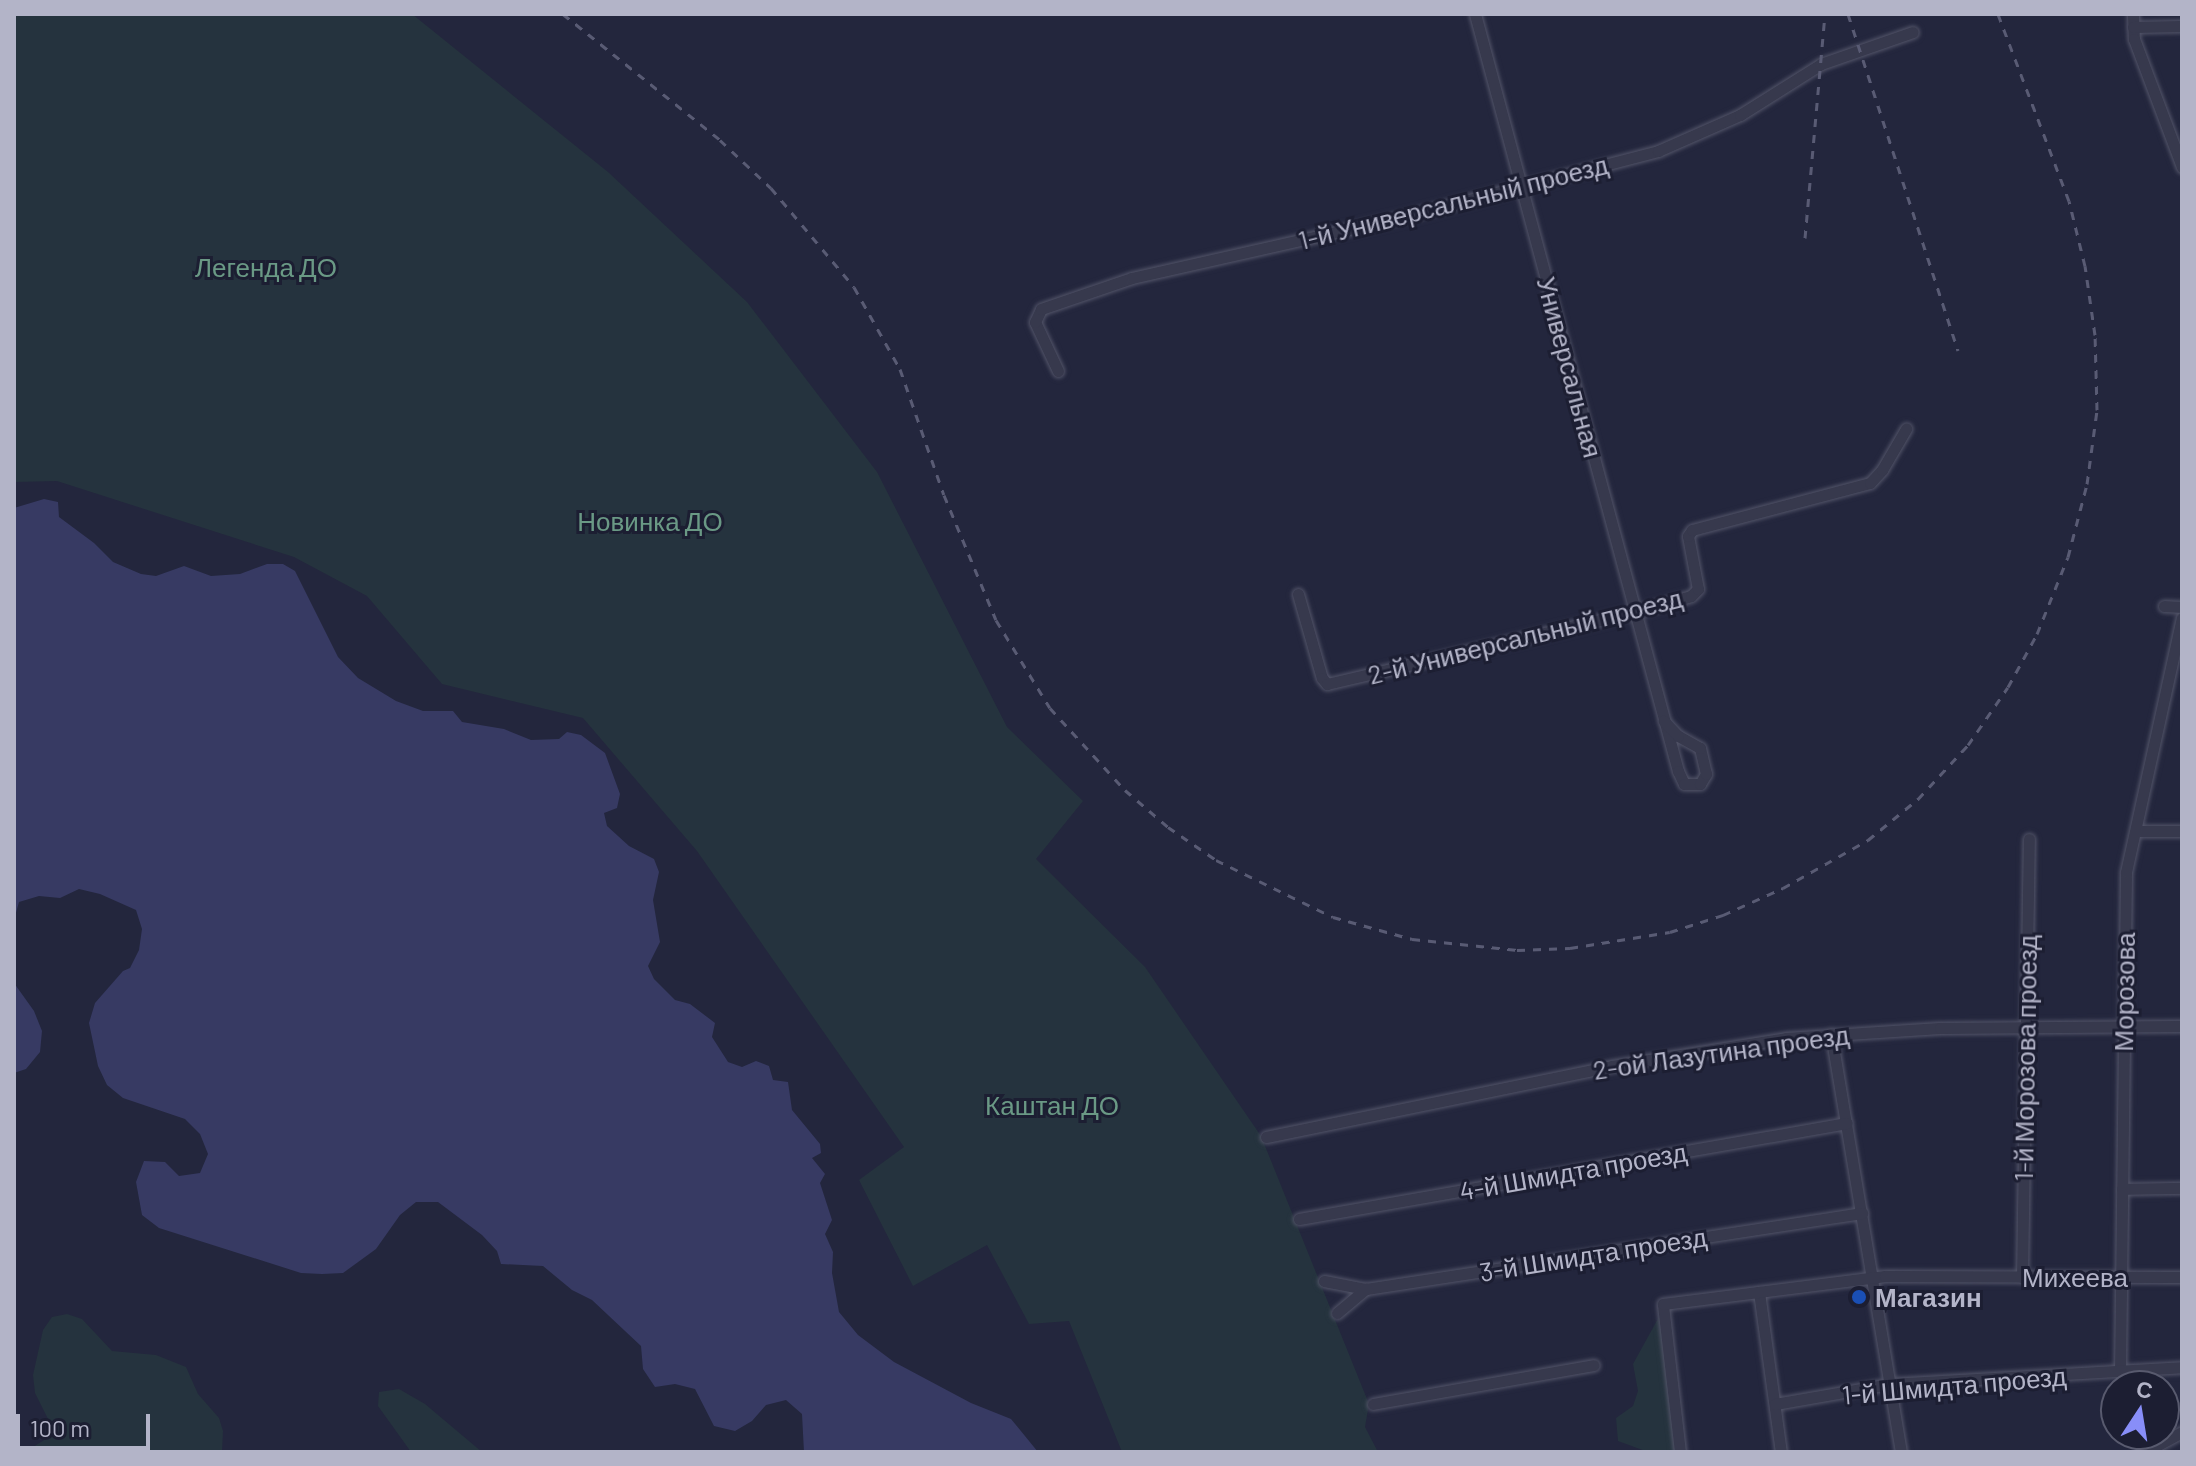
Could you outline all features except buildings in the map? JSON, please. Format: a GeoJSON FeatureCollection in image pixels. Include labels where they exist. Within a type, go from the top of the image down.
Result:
{"type":"FeatureCollection","features":[{"type":"Feature","properties":{"kind":"street","name":"Универсальная"},"geometry":{"type":"LineString","coordinates":[[1475,14],[1521,188],[1664,721],[1681,782],[1692,786],[1700,784],[1706,774],[1700,748],[1678,736],[1664,721]]}},
{"type":"Feature","properties":{"kind":"street"},"geometry":{"type":"LineString","coordinates":[[2182,26],[2133,20],[2182,167]]}},
{"type":"Feature","properties":{"kind":"street","name":"1-й Универсальный проезд"},"geometry":{"type":"LineString","coordinates":[[1058,371],[1035,322],[1041,309],[1132,278],[1521,188],[1658,151],[1740,115],[1821,64],[1913,32]]}},
{"type":"Feature","properties":{"kind":"street","name":"2-й Универсальный проезд"},"geometry":{"type":"LineString","coordinates":[[1298,594],[1322,678],[1327,684],[1635,612],[1691,596],[1698,589],[1688,536],[1692,530],[1870,483],[1882,470],[1906,429]]}},
{"type":"Feature","properties":{"kind":"street"},"geometry":{"type":"LineString","coordinates":[[2164,606],[2182,607]]}},
{"type":"Feature","properties":{"kind":"street","name":"Морозова"},"geometry":{"type":"LineString","coordinates":[[2120,1370],[2126,872],[2182,618]]}},
{"type":"Feature","properties":{"kind":"street"},"geometry":{"type":"LineString","coordinates":[[2136,831],[2182,831]]}},
{"type":"Feature","properties":{"kind":"street","name":"1-й Морозова проезд"},"geometry":{"type":"LineString","coordinates":[[2022,1277],[2029,839]]}},
{"type":"Feature","properties":{"kind":"street","name":"2-ой Лазутина проезд"},"geometry":{"type":"LineString","coordinates":[[1266,1137],[1612,1066],[1831,1034],[2025,1027],[2182,1026]]}},
{"type":"Feature","properties":{"kind":"street"},"geometry":{"type":"LineString","coordinates":[[1831,1034],[1901,1452]]}},
{"type":"Feature","properties":{"kind":"street","name":"4-й Шмидта проезд"},"geometry":{"type":"LineString","coordinates":[[1299,1219],[1847,1123]]}},
{"type":"Feature","properties":{"kind":"street"},"geometry":{"type":"LineString","coordinates":[[2122,1189],[2182,1188]]}},
{"type":"Feature","properties":{"kind":"street","name":"3-й Шмидта проезд"},"geometry":{"type":"LineString","coordinates":[[1324,1281],[1366,1289],[1862,1213]]}},
{"type":"Feature","properties":{"kind":"street"},"geometry":{"type":"LineString","coordinates":[[1680,1452],[1663,1304],[1872,1277]]}},
{"type":"Feature","properties":{"kind":"street","name":"Михеева"},"geometry":{"type":"LineString","coordinates":[[1872,1277],[2182,1277]]}},
{"type":"Feature","properties":{"kind":"street"},"geometry":{"type":"LineString","coordinates":[[1337,1313],[1366,1289]]}},
{"type":"Feature","properties":{"kind":"street"},"geometry":{"type":"LineString","coordinates":[[1759,1292],[1781,1452]]}},
{"type":"Feature","properties":{"kind":"street"},"geometry":{"type":"LineString","coordinates":[[1373,1404],[1594,1365]]}},
{"type":"Feature","properties":{"kind":"street","name":"1-й Шмидта проезд"},"geometry":{"type":"LineString","coordinates":[[2145,1370],[2182,1367]]}},
{"type":"Feature","properties":{"kind":"street","name":"1-й Шмидта проезд"},"geometry":{"type":"LineString","coordinates":[[1775,1404],[1890,1384],[2100,1373]]}},
{"type":"Feature","properties":{"kind":"street"},"geometry":{"type":"LineString","coordinates":[[2145,1452],[2182,1432]]}},
{"type":"Feature","properties":{"kind":"green space"},"geometry":{"type":"Polygon","coordinates":[[[14,14],[412,14],[608,172],[747,302],[877,472],[1007,727],[1083,801],[1036,859],[1145,967],[1261,1136],[1369,1404],[1365,1427],[1378,1452],[1122,1452],[1069,1321],[1029,1324],[987,1245],[913,1286],[859,1180],[904,1147],[697,851],[583,718],[442,684],[367,596],[294,557],[57,481],[14,482],[14,14]]]}},
{"type":"Feature","properties":{"kind":"green space"},"geometry":{"type":"Polygon","coordinates":[[[67,1314],[82,1319],[112,1351],[156,1355],[186,1367],[198,1394],[219,1418],[223,1431],[222,1452],[25,1452],[49,1437],[49,1421],[35,1393],[33,1375],[43,1330],[52,1317],[67,1314]]]}},
{"type":"Feature","properties":{"kind":"green space"},"geometry":{"type":"Polygon","coordinates":[[[1660,1315],[1675,1452],[1648,1452],[1618,1441],[1616,1418],[1633,1406],[1638,1391],[1633,1364],[1660,1315]]]}},
{"type":"Feature","properties":{"kind":"green space"},"geometry":{"type":"Polygon","coordinates":[[[399,1389],[425,1404],[482,1452],[411,1452],[378,1406],[379,1392],[399,1389]]]}},
{"type":"Feature","properties":{"kind":"water"},"geometry":{"type":"Polygon","coordinates":[[[44,499],[58,502],[59,517],[94,543],[113,562],[141,574],[156,576],[184,566],[211,576],[240,574],[267,564],[283,564],[295,571],[338,657],[358,678],[396,701],[423,711],[453,711],[462,722],[504,729],[531,740],[559,739],[567,732],[581,735],[605,753],[620,794],[617,808],[604,813],[607,826],[629,846],[654,859],[659,872],[653,900],[660,942],[648,966],[654,979],[675,1000],[690,1004],[715,1023],[712,1037],[728,1062],[742,1067],[756,1061],[769,1066],[773,1080],[788,1082],[792,1110],[820,1144],[821,1153],[812,1158],[825,1174],[820,1183],[832,1220],[825,1234],[833,1252],[832,1273],[839,1312],[858,1335],[894,1362],[971,1403],[1011,1419],[1038,1452],[804,1452],[802,1414],[786,1400],[766,1405],[752,1421],[735,1431],[714,1426],[695,1389],[675,1384],[655,1387],[643,1369],[641,1346],[592,1300],[572,1290],[543,1266],[501,1264],[497,1251],[482,1235],[438,1202],[416,1202],[400,1215],[376,1249],[343,1273],[322,1274],[301,1273],[159,1228],[142,1215],[136,1182],[144,1161],[165,1162],[179,1176],[200,1173],[208,1154],[200,1134],[185,1119],[123,1098],[107,1085],[98,1066],[89,1023],[95,1003],[123,971],[130,968],[139,950],[142,929],[136,910],[100,894],[79,889],[60,898],[39,896],[19,902],[14,920],[14,508],[44,499]]]}},
{"type":"Feature","properties":{"kind":"water"},"geometry":{"type":"Polygon","coordinates":[[[14,983],[34,1011],[42,1031],[40,1052],[26,1069],[14,1073],[14,983]]]}},
{"type":"Feature","properties":{"kind":"railway"},"geometry":{"type":"LineString","coordinates":[[563,14],[720,140],[771,188],[854,287],[900,369],[944,495],[996,620],[1050,708],[1125,790],[1168,827],[1216,860],[1333,917],[1412,939],[1517,950],[1570,948],[1670,932],[1723,915],[1783,888],[1868,840],[1918,799],[1968,745],[2008,687],[2037,634],[2068,557],[2087,484],[2097,410],[2095,335],[2085,266],[2069,201],[1998,14]]}},
{"type":"Feature","properties":{"kind":"railway"},"geometry":{"type":"LineString","coordinates":[[1805,238],[1825,14]]}},
{"type":"Feature","properties":{"kind":"railway"},"geometry":{"type":"LineString","coordinates":[[1848,14],[1958,351]]}},
{"type":"Feature","properties":{"kind":"place","name":"Магазин"},"geometry":{"type":"Point","coordinates":[1859,1297]}},
{"type":"Feature","properties":{"kind":"park label","name":"Легенда ДО"},"geometry":{"type":"Point","coordinates":[266,267]}},
{"type":"Feature","properties":{"kind":"park label","name":"Новинка ДО"},"geometry":{"type":"Point","coordinates":[650,521]}},
{"type":"Feature","properties":{"kind":"park label","name":"Каштан ДО"},"geometry":{"type":"Point","coordinates":[1052,1105]}}]}
